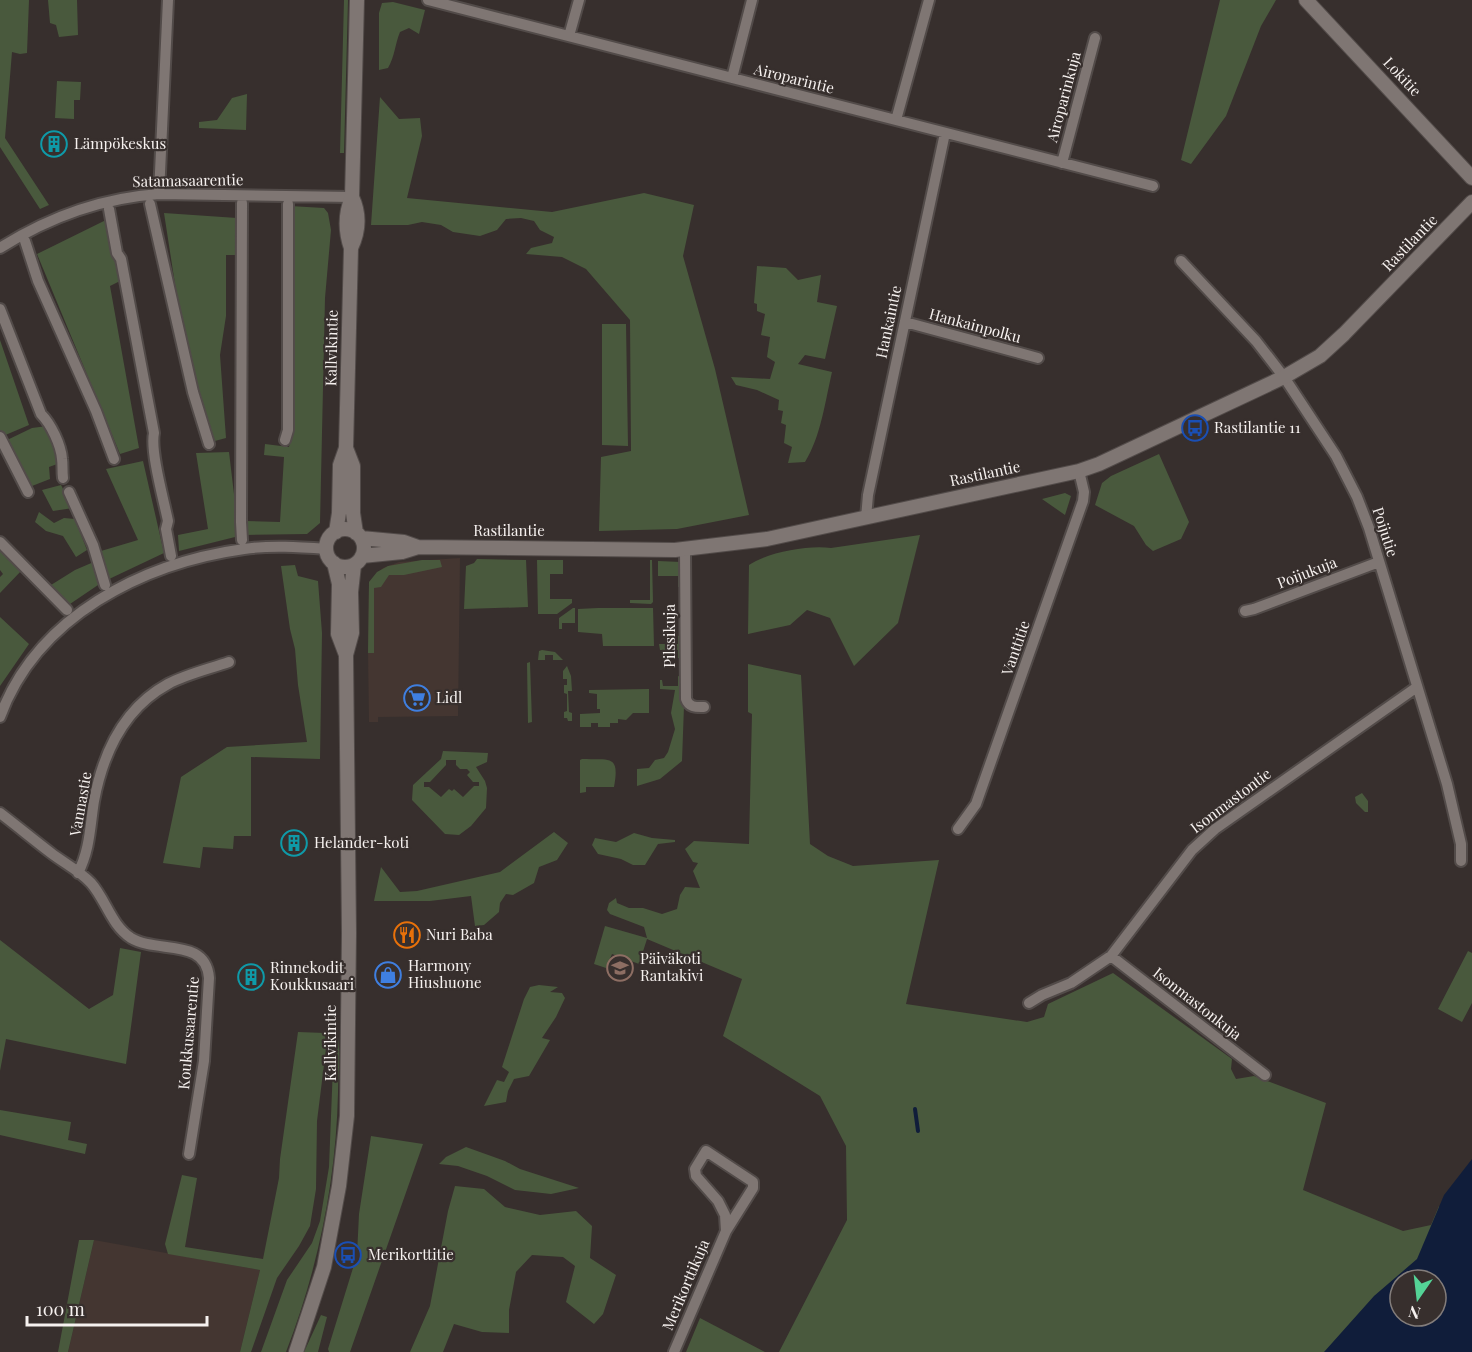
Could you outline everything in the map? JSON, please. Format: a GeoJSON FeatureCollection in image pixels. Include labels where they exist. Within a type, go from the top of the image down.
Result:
{"type":"FeatureCollection","features":[{"type":"Feature","properties":{"kind":"main road","name":"Kallvikintie"},"geometry":{"type":"LineString","coordinates":[[336,532],[339,513],[340,465],[346,448],[351,248],[346,236],[347,209],[352,197],[357,0]]}},
{"type":"Feature","properties":{"kind":"main road","name":"Lokitie"},"geometry":{"type":"LineString","coordinates":[[1306,0],[1472,177]]}},
{"type":"Feature","properties":{"kind":"main road","name":"Rastilantie"},"geometry":{"type":"LineString","coordinates":[[358,560],[418,547],[685,550],[767,539],[1079,471],[1099,464],[1284,377],[1320,356],[1472,202]]}},
{"type":"Feature","properties":{"kind":"main road","name":"Kallvikintie"},"geometry":{"type":"LineString","coordinates":[[346,448],[353,466],[352,513],[359,535]]}},
{"type":"Feature","properties":{"kind":"main road"},"geometry":{"type":"LineString","coordinates":[[346,529],[359,535],[364,549],[358,560],[344,567],[334,563],[328,555],[329,539],[336,532],[346,529]]}},
{"type":"Feature","properties":{"kind":"main road","name":"Rastilantie"},"geometry":{"type":"LineString","coordinates":[[359,535],[404,542],[418,547]]}},
{"type":"Feature","properties":{"kind":"main road","name":"Kallvikintie"},"geometry":{"type":"LineString","coordinates":[[296,1352],[324,1267],[339,1186],[346,1123],[349,933],[346,655],[352,633],[351,592],[358,560]]}},
{"type":"Feature","properties":{"kind":"main road","name":"Kallvikintie"},"geometry":{"type":"LineString","coordinates":[[334,563],[339,584],[338,634],[346,655]]}},
{"type":"Feature","properties":{"kind":"street"},"geometry":{"type":"LineString","coordinates":[[159,194],[168,0]]}},
{"type":"Feature","properties":{"kind":"street","name":"Airoparintie"},"geometry":{"type":"LineString","coordinates":[[428,0],[1152,186]]}},
{"type":"Feature","properties":{"kind":"street"},"geometry":{"type":"LineString","coordinates":[[569,36],[579,0]]}},
{"type":"Feature","properties":{"kind":"street"},"geometry":{"type":"LineString","coordinates":[[732,78],[752,0]]}},
{"type":"Feature","properties":{"kind":"street"},"geometry":{"type":"LineString","coordinates":[[896,120],[929,0]]}},
{"type":"Feature","properties":{"kind":"street","name":"Airoparinkuja"},"geometry":{"type":"LineString","coordinates":[[1062,163],[1095,38]]}},
{"type":"Feature","properties":{"kind":"street","name":"Hankaintie"},"geometry":{"type":"LineString","coordinates":[[866,518],[868,495],[945,133]]}},
{"type":"Feature","properties":{"kind":"street","name":"Satamasaarentie"},"geometry":{"type":"LineString","coordinates":[[0,248],[59,216],[107,201],[159,194],[352,197]]}},
{"type":"Feature","properties":{"kind":"street"},"geometry":{"type":"LineString","coordinates":[[242,203],[242,540]]}},
{"type":"Feature","properties":{"kind":"street"},"geometry":{"type":"LineString","coordinates":[[150,204],[193,392],[209,444]]}},
{"type":"Feature","properties":{"kind":"street"},"geometry":{"type":"LineString","coordinates":[[285,440],[288,423],[288,204]]}},
{"type":"Feature","properties":{"kind":"street"},"geometry":{"type":"LineString","coordinates":[[109,209],[117,253],[121,259],[153,433],[156,462],[168,521],[166,529],[171,556]]}},
{"type":"Feature","properties":{"kind":"street"},"geometry":{"type":"LineString","coordinates":[[25,241],[38,281],[96,411],[114,459]]}},
{"type":"Feature","properties":{"kind":"street","name":"Poijutie"},"geometry":{"type":"LineString","coordinates":[[1180,261],[1256,341],[1284,377],[1348,478],[1369,528],[1447,784],[1461,844],[1461,861]]}},
{"type":"Feature","properties":{"kind":"street"},"geometry":{"type":"LineString","coordinates":[[0,309],[41,414],[50,423],[63,459],[61,466],[63,478]]}},
{"type":"Feature","properties":{"kind":"street","name":"Hankainpolku"},"geometry":{"type":"LineString","coordinates":[[905,322],[1038,358]]}},
{"type":"Feature","properties":{"kind":"street"},"geometry":{"type":"LineString","coordinates":[[0,437],[28,492]]}},
{"type":"Feature","properties":{"kind":"street","name":"Vanttitie"},"geometry":{"type":"LineString","coordinates":[[958,830],[976,804],[980,794],[1083,501],[1084,492],[1079,471]]}},
{"type":"Feature","properties":{"kind":"street"},"geometry":{"type":"LineString","coordinates":[[69,492],[93,545],[105,585]]}},
{"type":"Feature","properties":{"kind":"street"},"geometry":{"type":"LineString","coordinates":[[0,542],[67,610]]}},
{"type":"Feature","properties":{"kind":"street"},"geometry":{"type":"LineString","coordinates":[[0,717],[17,681],[46,644],[73,617],[108,593],[154,572],[243,549],[296,547],[327,549]]}},
{"type":"Feature","properties":{"kind":"street","name":"Pilssikuja"},"geometry":{"type":"LineString","coordinates":[[685,550],[686,699],[692,707],[704,707]]}},
{"type":"Feature","properties":{"kind":"street","name":"Poijukuja"},"geometry":{"type":"LineString","coordinates":[[1245,611],[1379,562]]}},
{"type":"Feature","properties":{"kind":"street","name":"Vannastie"},"geometry":{"type":"LineString","coordinates":[[78,873],[88,849],[93,807],[101,773],[109,750],[123,724],[166,685],[229,662]]}},
{"type":"Feature","properties":{"kind":"street","name":"Isonmastontie"},"geometry":{"type":"LineString","coordinates":[[1029,1003],[1071,983],[1111,957],[1189,854],[1203,839],[1417,687]]}},
{"type":"Feature","properties":{"kind":"street","name":"Koukkusaarentie"},"geometry":{"type":"LineString","coordinates":[[0,813],[93,886],[114,920],[131,938],[142,943],[191,951],[199,955],[209,968],[204,1061],[189,1154]]}},
{"type":"Feature","properties":{"kind":"street","name":"Isonmastonkuja"},"geometry":{"type":"LineString","coordinates":[[1111,957],[1265,1075]]}},
{"type":"Feature","properties":{"kind":"street","name":"Merikorttikuja"},"geometry":{"type":"LineString","coordinates":[[674,1352],[726,1231],[754,1184],[706,1151],[695,1169],[696,1176],[718,1201],[725,1215],[726,1231]]}},
{"type":"Feature","properties":{"kind":"shaded area"},"geometry":{"type":"Polygon","coordinates":[[[460,558],[458,716],[378,717],[378,722],[369,722],[369,582],[383,568],[399,562],[460,558]]]}},
{"type":"Feature","properties":{"kind":"shaded area"},"geometry":{"type":"Polygon","coordinates":[[[94,1240],[260,1270],[240,1352],[68,1352],[94,1240]]]}},
{"type":"Feature","properties":{"kind":"green space"},"geometry":{"type":"Polygon","coordinates":[[[0,0],[29,0],[27,53],[12,52],[5,138],[49,205],[40,209],[0,147],[0,0]]]}},
{"type":"Feature","properties":{"kind":"green space"},"geometry":{"type":"Polygon","coordinates":[[[48,0],[77,0],[78,35],[59,37],[56,25],[50,23],[48,0]]]}},
{"type":"Feature","properties":{"kind":"green space"},"geometry":{"type":"Polygon","coordinates":[[[344,0],[348,0],[344,153],[340,153],[344,0]]]}},
{"type":"Feature","properties":{"kind":"green space"},"geometry":{"type":"Polygon","coordinates":[[[1220,0],[1276,0],[1261,26],[1226,116],[1191,164],[1181,160],[1220,0]]]}},
{"type":"Feature","properties":{"kind":"green space"},"geometry":{"type":"Polygon","coordinates":[[[393,2],[425,10],[419,34],[409,28],[400,32],[388,68],[379,70],[379,13],[382,3],[393,2]]]}},
{"type":"Feature","properties":{"kind":"green space"},"geometry":{"type":"Polygon","coordinates":[[[57,81],[81,82],[80,100],[74,100],[74,119],[55,118],[57,81]]]}},
{"type":"Feature","properties":{"kind":"green space"},"geometry":{"type":"Polygon","coordinates":[[[247,94],[246,130],[199,128],[199,122],[217,120],[232,98],[247,94]]]}},
{"type":"Feature","properties":{"kind":"green space"},"geometry":{"type":"Polygon","coordinates":[[[380,97],[399,119],[420,118],[422,136],[407,198],[552,212],[644,193],[694,205],[683,256],[715,369],[749,515],[677,529],[599,531],[601,457],[631,451],[630,320],[586,269],[562,257],[526,254],[531,248],[552,243],[554,237],[540,230],[534,221],[521,218],[506,219],[497,230],[480,236],[453,232],[441,225],[422,222],[408,225],[371,225],[380,97]]]}},
{"type":"Feature","properties":{"kind":"green space"},"geometry":{"type":"Polygon","coordinates":[[[290,206],[324,208],[328,213],[331,230],[325,298],[320,523],[307,534],[245,535],[245,521],[280,522],[284,457],[264,455],[265,444],[289,447],[291,436],[290,206]]]}},
{"type":"Feature","properties":{"kind":"green space"},"geometry":{"type":"Polygon","coordinates":[[[164,213],[237,218],[235,255],[226,255],[226,316],[220,355],[226,438],[211,442],[179,310],[164,213]]]}},
{"type":"Feature","properties":{"kind":"green space"},"geometry":{"type":"Polygon","coordinates":[[[108,219],[120,281],[110,286],[139,448],[120,454],[37,254],[108,219]]]}},
{"type":"Feature","properties":{"kind":"green space"},"geometry":{"type":"Polygon","coordinates":[[[757,266],[786,268],[798,280],[821,275],[817,302],[837,306],[825,359],[805,355],[798,364],[832,372],[819,430],[805,462],[788,463],[792,447],[784,443],[786,425],[781,423],[783,411],[778,410],[779,400],[757,390],[736,385],[731,377],[770,379],[775,362],[767,357],[770,337],[761,335],[765,314],[757,311],[757,304],[754,303],[757,266]]]}},
{"type":"Feature","properties":{"kind":"green space"},"geometry":{"type":"Polygon","coordinates":[[[602,324],[626,324],[628,446],[602,445],[602,324]]]}},
{"type":"Feature","properties":{"kind":"green space"},"geometry":{"type":"Polygon","coordinates":[[[0,340],[29,425],[3,436],[0,431],[0,340]]]}},
{"type":"Feature","properties":{"kind":"green space"},"geometry":{"type":"Polygon","coordinates":[[[47,426],[60,463],[49,467],[50,479],[32,486],[5,441],[32,428],[47,426]]]}},
{"type":"Feature","properties":{"kind":"green space"},"geometry":{"type":"Polygon","coordinates":[[[229,452],[239,536],[179,551],[178,535],[208,529],[196,453],[229,452]]]}},
{"type":"Feature","properties":{"kind":"green space"},"geometry":{"type":"Polygon","coordinates":[[[1159,454],[1189,522],[1181,539],[1153,551],[1146,545],[1134,526],[1095,505],[1102,483],[1111,476],[1159,454]]]}},
{"type":"Feature","properties":{"kind":"green space"},"geometry":{"type":"Polygon","coordinates":[[[143,461],[164,553],[107,580],[101,551],[138,540],[106,469],[143,461]]]}},
{"type":"Feature","properties":{"kind":"green space"},"geometry":{"type":"Polygon","coordinates":[[[61,485],[73,508],[53,511],[42,490],[61,485]]]}},
{"type":"Feature","properties":{"kind":"green space"},"geometry":{"type":"Polygon","coordinates":[[[1065,493],[1071,496],[1065,515],[1042,499],[1065,493]]]}},
{"type":"Feature","properties":{"kind":"green space"},"geometry":{"type":"Polygon","coordinates":[[[39,512],[54,523],[64,518],[75,519],[87,550],[76,557],[63,536],[46,531],[35,522],[39,512]]]}},
{"type":"Feature","properties":{"kind":"green space"},"geometry":{"type":"Polygon","coordinates":[[[920,535],[898,623],[854,666],[830,618],[807,610],[790,625],[748,634],[749,565],[757,560],[789,551],[831,548],[920,535]]]}},
{"type":"Feature","properties":{"kind":"green space"},"geometry":{"type":"Polygon","coordinates":[[[0,550],[22,570],[0,593],[0,577],[3,574],[0,570],[0,550]]]}},
{"type":"Feature","properties":{"kind":"green space"},"geometry":{"type":"Polygon","coordinates":[[[477,559],[526,560],[528,607],[464,609],[466,566],[477,559]]]}},
{"type":"Feature","properties":{"kind":"green space"},"geometry":{"type":"Polygon","coordinates":[[[422,560],[440,560],[442,567],[404,575],[389,575],[381,587],[374,588],[374,653],[368,653],[369,582],[377,572],[388,566],[422,560]]]}},
{"type":"Feature","properties":{"kind":"green space"},"geometry":{"type":"Polygon","coordinates":[[[537,560],[563,560],[563,574],[550,574],[550,599],[572,599],[572,603],[557,614],[538,614],[537,560]]]}},
{"type":"Feature","properties":{"kind":"green space"},"geometry":{"type":"Polygon","coordinates":[[[650,560],[652,560],[653,602],[651,604],[630,603],[630,600],[650,600],[650,560]]]}},
{"type":"Feature","properties":{"kind":"green space"},"geometry":{"type":"Polygon","coordinates":[[[96,561],[101,583],[70,604],[51,585],[75,570],[96,561]]]}},
{"type":"Feature","properties":{"kind":"green space"},"geometry":{"type":"Polygon","coordinates":[[[658,561],[681,562],[681,587],[678,587],[678,576],[658,576],[658,561]]]}},
{"type":"Feature","properties":{"kind":"green space"},"geometry":{"type":"Polygon","coordinates":[[[295,565],[298,576],[318,581],[322,633],[320,759],[251,757],[251,836],[234,836],[233,849],[203,847],[200,868],[163,863],[181,777],[227,747],[307,742],[281,566],[295,565]]]}},
{"type":"Feature","properties":{"kind":"green space"},"geometry":{"type":"Polygon","coordinates":[[[575,608],[575,623],[562,623],[562,629],[559,629],[559,618],[575,608]]]}},
{"type":"Feature","properties":{"kind":"green space"},"geometry":{"type":"Polygon","coordinates":[[[653,608],[654,646],[603,646],[602,634],[578,632],[578,609],[653,608]]]}},
{"type":"Feature","properties":{"kind":"green space"},"geometry":{"type":"Polygon","coordinates":[[[0,617],[29,644],[0,686],[0,617]]]}},
{"type":"Feature","properties":{"kind":"green space"},"geometry":{"type":"Polygon","coordinates":[[[681,635],[681,658],[678,658],[678,650],[660,650],[659,644],[678,644],[678,636],[681,635]]]}},
{"type":"Feature","properties":{"kind":"green space"},"geometry":{"type":"Polygon","coordinates":[[[539,651],[555,652],[563,660],[553,660],[553,655],[545,655],[545,660],[538,660],[539,651]]]}},
{"type":"Feature","properties":{"kind":"green space"},"geometry":{"type":"Polygon","coordinates":[[[530,662],[532,722],[528,723],[527,663],[530,662]]]}},
{"type":"Feature","properties":{"kind":"green space"},"geometry":{"type":"Polygon","coordinates":[[[748,664],[801,675],[810,844],[828,856],[853,866],[939,860],[906,1004],[1027,1022],[1044,1017],[1048,1004],[1113,973],[1232,1059],[1231,1069],[1236,1079],[1254,1076],[1326,1103],[1303,1190],[1403,1231],[1431,1225],[1439,1206],[1447,1268],[1388,1268],[1388,1328],[1439,1328],[1429,1352],[779,1352],[847,1220],[846,1146],[820,1096],[723,1036],[742,979],[647,939],[639,964],[612,954],[606,968],[594,964],[605,926],[647,938],[644,927],[610,914],[607,910],[609,903],[616,898],[617,903],[629,908],[643,908],[662,914],[677,909],[680,895],[685,887],[700,888],[693,871],[698,863],[693,862],[685,849],[694,841],[749,844],[752,714],[748,712],[748,664]]]}},
{"type":"Feature","properties":{"kind":"green space"},"geometry":{"type":"Polygon","coordinates":[[[567,666],[571,676],[572,691],[568,691],[572,721],[564,718],[564,712],[567,711],[567,694],[564,693],[564,685],[567,685],[567,679],[563,679],[563,671],[567,666]]]}},
{"type":"Feature","properties":{"kind":"green space"},"geometry":{"type":"Polygon","coordinates":[[[678,676],[681,677],[681,699],[684,706],[682,761],[660,779],[637,786],[637,769],[649,768],[655,760],[664,758],[668,752],[675,729],[671,713],[675,690],[660,689],[660,680],[663,686],[678,686],[678,676]]]}},
{"type":"Feature","properties":{"kind":"green space"},"geometry":{"type":"Polygon","coordinates":[[[649,689],[649,713],[633,713],[626,720],[618,719],[618,723],[610,723],[610,727],[598,727],[598,723],[591,723],[591,727],[580,727],[580,714],[600,713],[600,709],[597,709],[597,694],[589,693],[589,690],[649,689]]]}},
{"type":"Feature","properties":{"kind":"green space"},"geometry":{"type":"Polygon","coordinates":[[[443,751],[488,753],[487,762],[476,767],[487,788],[486,808],[471,826],[459,835],[445,834],[412,800],[413,785],[441,759],[443,751]],[[446,760],[446,765],[430,782],[424,782],[424,787],[429,787],[441,797],[449,789],[452,791],[454,789],[463,797],[474,786],[479,786],[479,782],[473,782],[467,775],[470,772],[467,769],[460,769],[456,765],[456,760],[446,760]]]}},
{"type":"Feature","properties":{"kind":"green space"},"geometry":{"type":"Polygon","coordinates":[[[580,760],[611,761],[615,769],[614,787],[586,787],[586,792],[580,793],[580,760]]]}},
{"type":"Feature","properties":{"kind":"green space"},"geometry":{"type":"Polygon","coordinates":[[[1362,793],[1368,801],[1368,812],[1356,803],[1355,797],[1362,793]]]}},
{"type":"Feature","properties":{"kind":"green space"},"geometry":{"type":"Polygon","coordinates":[[[554,832],[568,843],[557,860],[539,867],[534,883],[513,895],[506,894],[500,903],[499,912],[484,925],[475,926],[471,896],[430,901],[374,901],[381,867],[400,892],[417,891],[500,872],[554,832]]]}},
{"type":"Feature","properties":{"kind":"green space"},"geometry":{"type":"Polygon","coordinates":[[[634,833],[652,838],[675,840],[675,842],[658,844],[645,865],[633,865],[621,859],[598,854],[592,845],[595,838],[616,842],[634,833]]]}},
{"type":"Feature","properties":{"kind":"green space"},"geometry":{"type":"Polygon","coordinates":[[[0,940],[89,1009],[113,995],[120,948],[141,952],[126,1064],[6,1039],[0,1071],[0,940]]]}},
{"type":"Feature","properties":{"kind":"green space"},"geometry":{"type":"Polygon","coordinates":[[[1468,951],[1472,953],[1472,1003],[1462,1022],[1438,1009],[1468,951]]]}},
{"type":"Feature","properties":{"kind":"green space"},"geometry":{"type":"Polygon","coordinates":[[[539,985],[558,987],[550,992],[562,993],[565,998],[542,1038],[550,1040],[529,1076],[514,1079],[506,1102],[484,1106],[497,1080],[504,1082],[509,1072],[502,1067],[524,999],[530,987],[539,985]]]}},
{"type":"Feature","properties":{"kind":"green space"},"geometry":{"type":"Polygon","coordinates":[[[298,1032],[325,1033],[326,1049],[317,1121],[316,1189],[310,1226],[277,1278],[251,1352],[240,1352],[260,1270],[168,1254],[165,1244],[182,1175],[197,1178],[185,1247],[263,1259],[279,1178],[298,1032]]]}},
{"type":"Feature","properties":{"kind":"green space"},"geometry":{"type":"Polygon","coordinates":[[[338,1038],[339,1066],[334,1159],[316,1257],[286,1352],[261,1352],[287,1280],[312,1243],[320,1221],[329,1167],[334,1040],[338,1038]]]}},
{"type":"Feature","properties":{"kind":"green space"},"geometry":{"type":"Polygon","coordinates":[[[0,1110],[71,1122],[68,1140],[87,1144],[85,1154],[0,1135],[0,1110]]]}},
{"type":"Feature","properties":{"kind":"green space"},"geometry":{"type":"Polygon","coordinates":[[[371,1136],[423,1144],[350,1352],[329,1352],[357,1255],[359,1214],[371,1136]]]}},
{"type":"Feature","properties":{"kind":"green space"},"geometry":{"type":"Polygon","coordinates":[[[466,1147],[520,1169],[579,1188],[551,1194],[515,1190],[487,1176],[458,1166],[439,1164],[446,1157],[466,1147]]]}},
{"type":"Feature","properties":{"kind":"green space"},"geometry":{"type":"Polygon","coordinates":[[[455,1186],[484,1189],[505,1207],[540,1215],[576,1211],[592,1226],[590,1258],[616,1275],[603,1314],[594,1324],[566,1302],[575,1266],[563,1257],[532,1255],[516,1272],[509,1310],[509,1333],[482,1332],[454,1324],[443,1352],[410,1352],[430,1306],[455,1186]]]}},
{"type":"Feature","properties":{"kind":"green space"},"geometry":{"type":"Polygon","coordinates":[[[79,1240],[94,1240],[68,1352],[58,1352],[79,1240]]]}},
{"type":"Feature","properties":{"kind":"green space"},"geometry":{"type":"Polygon","coordinates":[[[1448,1277],[1451,1301],[1448,1308],[1448,1277]]]}},
{"type":"Feature","properties":{"kind":"green space"},"geometry":{"type":"Polygon","coordinates":[[[321,1315],[327,1317],[318,1352],[304,1352],[321,1315]]]}},
{"type":"Feature","properties":{"kind":"green space"},"geometry":{"type":"Polygon","coordinates":[[[700,1318],[765,1352],[686,1352],[700,1318]]]}},
{"type":"Feature","properties":{"kind":"water"},"geometry":{"type":"Polygon","coordinates":[[[1472,1159],[1472,1352],[1324,1352],[1374,1296],[1388,1284],[1388,1328],[1448,1328],[1448,1268],[1407,1268],[1417,1259],[1444,1195],[1472,1159]]]}},
{"type":"Feature","properties":{"kind":"waterway"},"geometry":{"type":"LineString","coordinates":[[915,1109],[918,1131]]}},
{"type":"Feature","properties":{"kind":"place","name":"Lämpökeskus"},"geometry":{"type":"Point","coordinates":[54,144]}},
{"type":"Feature","properties":{"kind":"place","name":"Rastilantie 11"},"geometry":{"type":"Point","coordinates":[1195,428]}},
{"type":"Feature","properties":{"kind":"place","name":"Lidl"},"geometry":{"type":"Point","coordinates":[417,698]}},
{"type":"Feature","properties":{"kind":"place","name":"Helander-koti"},"geometry":{"type":"Point","coordinates":[294,843]}},
{"type":"Feature","properties":{"kind":"place","name":"Nuri Baba"},"geometry":{"type":"Point","coordinates":[407,935]}},
{"type":"Feature","properties":{"kind":"place","name":"Päiväkoti Rantakivi"},"geometry":{"type":"Point","coordinates":[620,968]}},
{"type":"Feature","properties":{"kind":"place","name":"Harmony Hiushuone"},"geometry":{"type":"Point","coordinates":[388,975]}},
{"type":"Feature","properties":{"kind":"place","name":"Rinnekodit Koukkusaari"},"geometry":{"type":"Point","coordinates":[251,977]}},
{"type":"Feature","properties":{"kind":"place","name":"Merikorttitie"},"geometry":{"type":"Point","coordinates":[348,1255]}}]}
